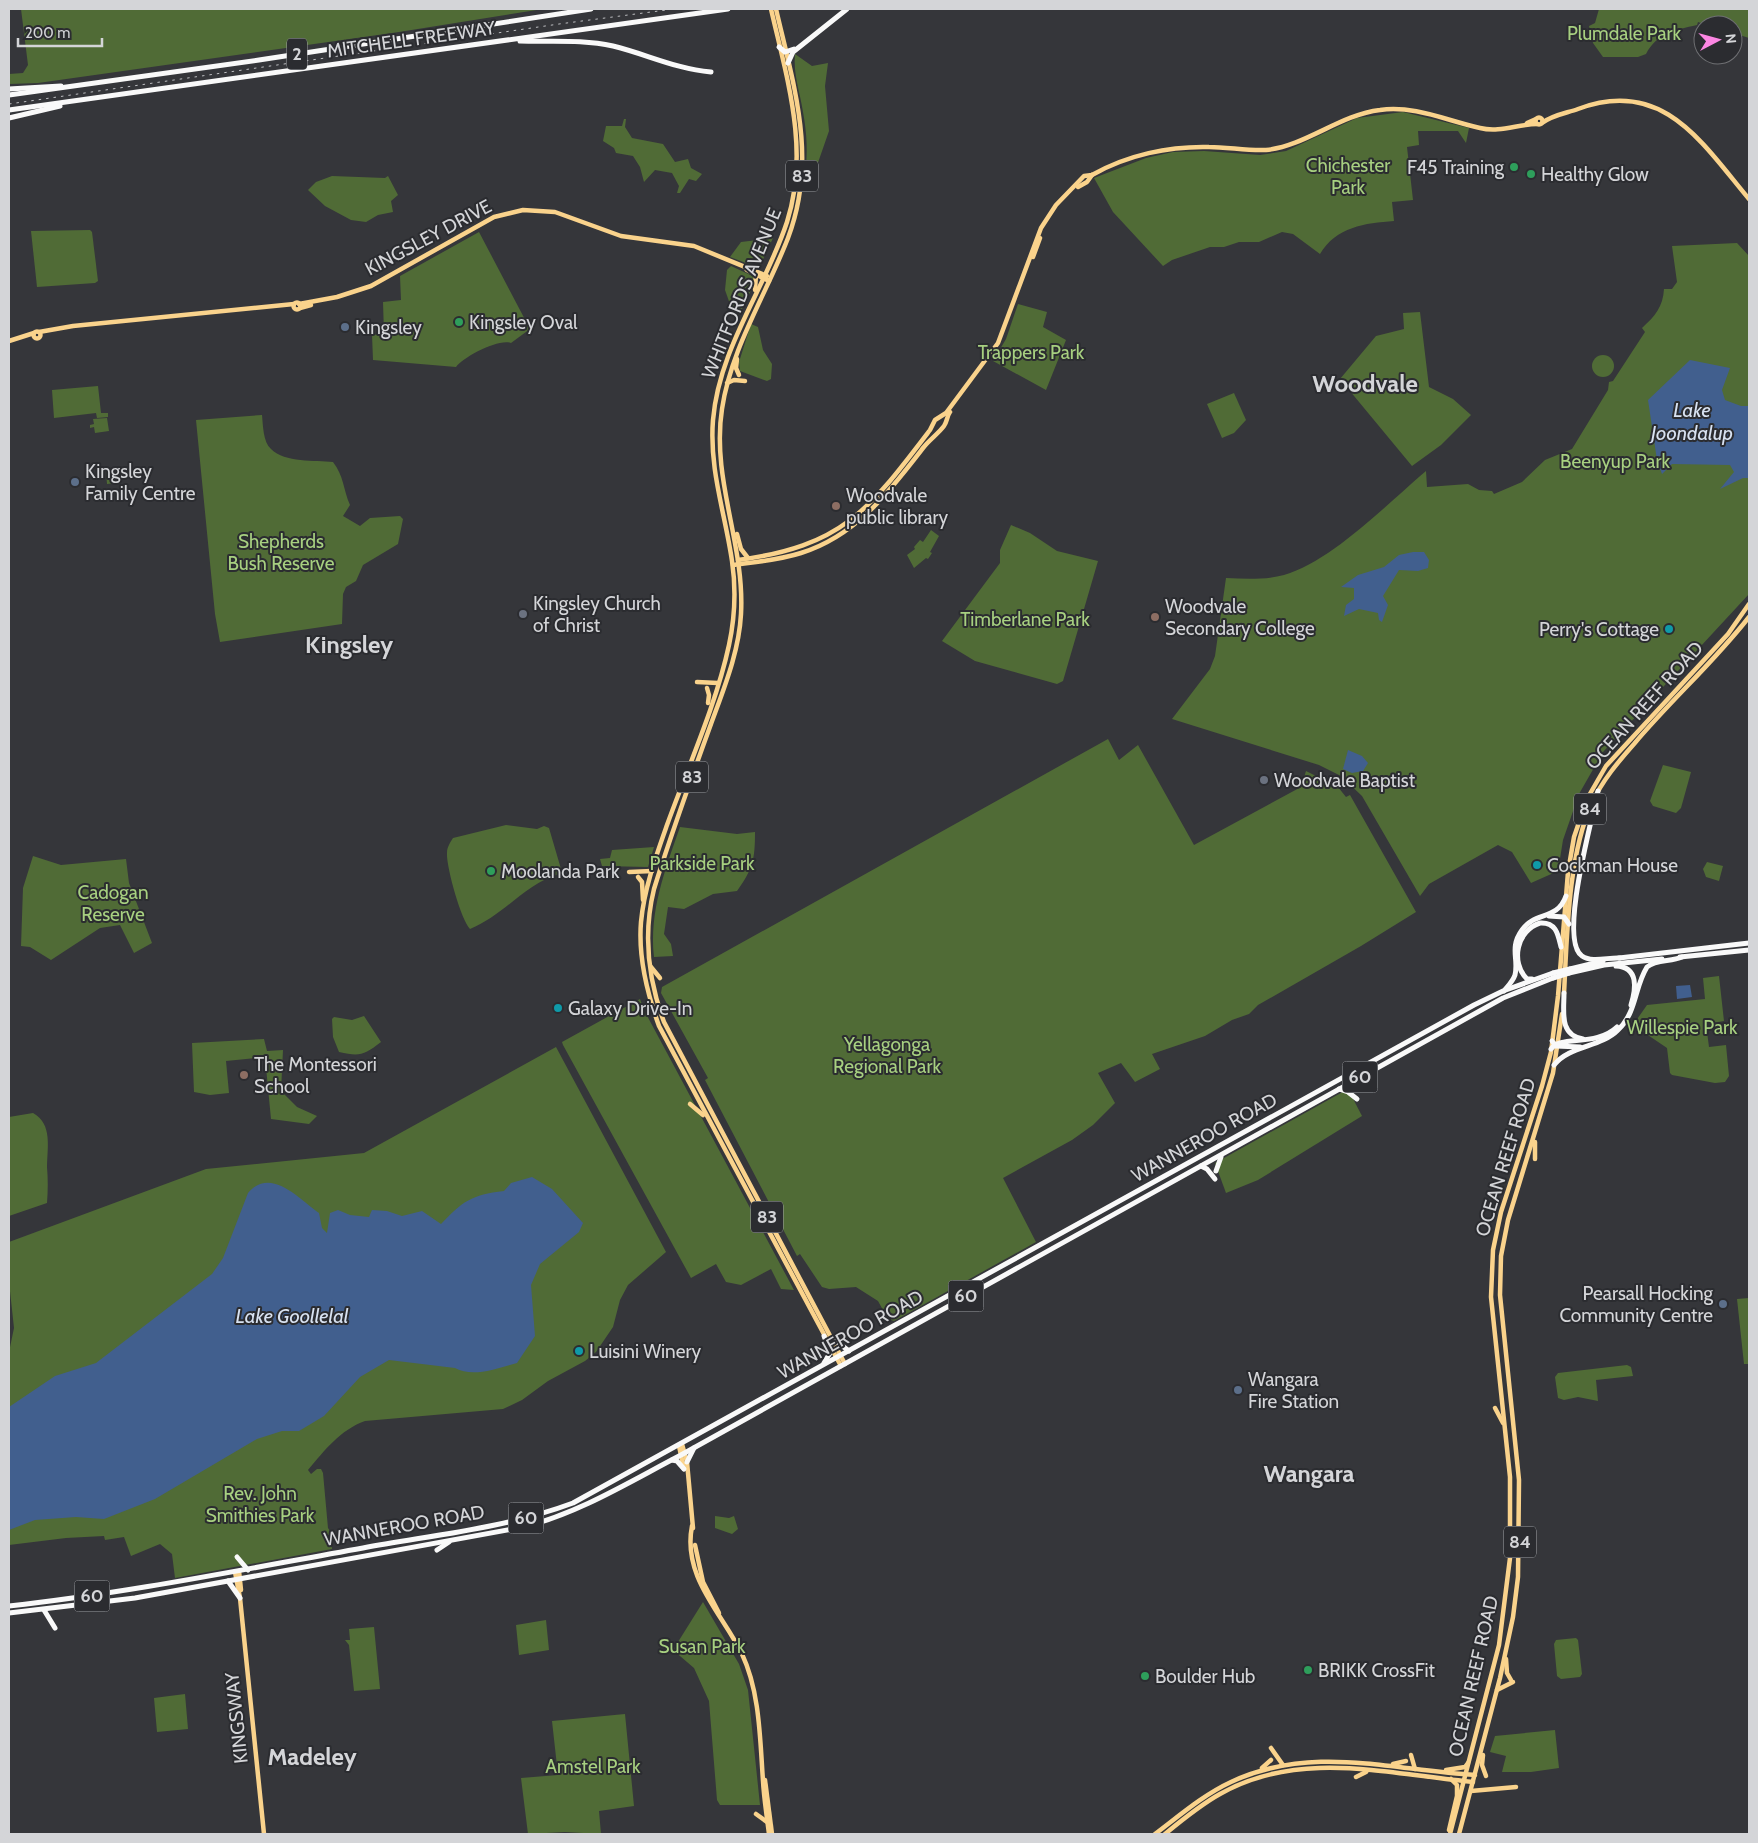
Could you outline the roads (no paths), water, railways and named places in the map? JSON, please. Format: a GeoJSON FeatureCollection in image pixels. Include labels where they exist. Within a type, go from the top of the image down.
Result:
{"type":"FeatureCollection","features":[{"type":"Feature","properties":{"kind":"highway"},"geometry":{"type":"LineString","coordinates":[[551,15],[575,9]]}},
{"type":"Feature","properties":{"kind":"highway","name":"MITCHELL FREEWAY"},"geometry":{"type":"LineString","coordinates":[[9,96],[592,9]]}},
{"type":"Feature","properties":{"kind":"highway","name":"MITCHELL FREEWAY"},"geometry":{"type":"LineString","coordinates":[[9,110],[728,9]]}},
{"type":"Feature","properties":{"kind":"highway"},"geometry":{"type":"LineString","coordinates":[[788,63],[793,52],[847,9]]}},
{"type":"Feature","properties":{"kind":"highway"},"geometry":{"type":"LineString","coordinates":[[504,41],[556,40],[595,42],[686,69],[711,72]]}},
{"type":"Feature","properties":{"kind":"highway"},"geometry":{"type":"LineString","coordinates":[[779,47],[786,52],[804,45]]}},
{"type":"Feature","properties":{"kind":"highway"},"geometry":{"type":"LineString","coordinates":[[9,89],[79,86]]}},
{"type":"Feature","properties":{"kind":"highway"},"geometry":{"type":"LineString","coordinates":[[9,118],[94,98]]}},
{"type":"Feature","properties":{"kind":"highway"},"geometry":{"type":"LineString","coordinates":[[1598,791],[1580,875],[1574,943],[1577,950],[1585,957],[1620,958]]}},
{"type":"Feature","properties":{"kind":"highway"},"geometry":{"type":"LineString","coordinates":[[1503,991],[1515,973],[1514,952],[1519,934],[1529,923],[1559,909],[1566,896]]}},
{"type":"Feature","properties":{"kind":"highway"},"geometry":{"type":"LineString","coordinates":[[1546,916],[1564,917],[1569,924]]}},
{"type":"Feature","properties":{"kind":"highway"},"geometry":{"type":"LineString","coordinates":[[1534,979],[1525,978],[1518,963],[1518,948],[1525,932],[1536,924],[1548,924],[1556,930],[1562,947]]}},
{"type":"Feature","properties":{"kind":"highway","name":"60"},"geometry":{"type":"LineString","coordinates":[[1553,976],[1620,958],[1749,943]]}},
{"type":"Feature","properties":{"kind":"highway","name":"60"},"geometry":{"type":"LineString","coordinates":[[1569,971],[1682,956],[1749,950]]}},
{"type":"Feature","properties":{"kind":"highway"},"geometry":{"type":"LineString","coordinates":[[1554,1065],[1564,1055],[1609,1037],[1626,1021],[1633,1010],[1641,980],[1647,967],[1657,962],[1675,960],[1682,956]]}},
{"type":"Feature","properties":{"kind":"highway"},"geometry":{"type":"LineString","coordinates":[[1555,1045],[1592,1040],[1612,1031],[1624,1019],[1630,1008],[1635,992],[1634,978],[1622,967],[1595,967]]}},
{"type":"Feature","properties":{"kind":"highway","name":"WANNEROO ROAD"},"geometry":{"type":"LineString","coordinates":[[9,1606],[99,1595],[248,1570],[549,1512],[591,1495],[1400,1045],[1503,991],[1534,979],[1553,976]]}},
{"type":"Feature","properties":{"kind":"highway","name":"WANNEROO ROAD"},"geometry":{"type":"LineString","coordinates":[[9,1613],[103,1603],[197,1587],[524,1527],[557,1518],[592,1503],[682,1454],[1482,1010],[1553,976]]}},
{"type":"Feature","properties":{"kind":"highway"},"geometry":{"type":"LineString","coordinates":[[1564,993],[1564,1025],[1572,1035],[1588,1038],[1612,1031]]}},
{"type":"Feature","properties":{"kind":"highway"},"geometry":{"type":"LineString","coordinates":[[1555,1045],[1586,1047]]}},
{"type":"Feature","properties":{"kind":"highway"},"geometry":{"type":"LineString","coordinates":[[1356,1090],[1362,1076]]}},
{"type":"Feature","properties":{"kind":"highway"},"geometry":{"type":"LineString","coordinates":[[1339,1089],[1348,1092],[1357,1099]]}},
{"type":"Feature","properties":{"kind":"highway"},"geometry":{"type":"LineString","coordinates":[[1216,1171],[1218,1160],[1225,1153]]}},
{"type":"Feature","properties":{"kind":"highway"},"geometry":{"type":"LineString","coordinates":[[1201,1166],[1208,1170],[1215,1179]]}},
{"type":"Feature","properties":{"kind":"highway","name":"83"},"geometry":{"type":"LineString","coordinates":[[820,1367],[830,1356],[824,1336]]}},
{"type":"Feature","properties":{"kind":"highway"},"geometry":{"type":"LineString","coordinates":[[832,1338],[849,1351]]}},
{"type":"Feature","properties":{"kind":"highway"},"geometry":{"type":"LineString","coordinates":[[687,1462],[696,1446]]}},
{"type":"Feature","properties":{"kind":"highway"},"geometry":{"type":"LineString","coordinates":[[671,1460],[676,1460],[684,1469]]}},
{"type":"Feature","properties":{"kind":"highway"},"geometry":{"type":"LineString","coordinates":[[437,1550],[452,1540]]}},
{"type":"Feature","properties":{"kind":"highway"},"geometry":{"type":"LineString","coordinates":[[237,1557],[248,1570]]}},
{"type":"Feature","properties":{"kind":"highway"},"geometry":{"type":"LineString","coordinates":[[191,1579],[197,1587]]}},
{"type":"Feature","properties":{"kind":"highway"},"geometry":{"type":"LineString","coordinates":[[228,1581],[240,1598]]}},
{"type":"Feature","properties":{"kind":"highway"},"geometry":{"type":"LineString","coordinates":[[9,1606],[14,1608],[48,1605],[53,1609],[60,1604],[89,1599],[99,1595]]}},
{"type":"Feature","properties":{"kind":"highway"},"geometry":{"type":"LineString","coordinates":[[43,1609],[55,1628]]}},
{"type":"Feature","properties":{"kind":"main road","name":"WHITFORDS AVENUE"},"geometry":{"type":"LineString","coordinates":[[774,10],[779,47],[796,121],[797,164],[788,220],[768,269],[733,342],[718,388],[712,431],[715,479],[732,563],[734,592],[732,627],[718,683],[652,871],[641,922],[642,956],[651,1003],[659,1026],[824,1336],[839,1356]]}},
{"type":"Feature","properties":{"kind":"main road","name":"WHITFORDS AVENUE"},"geometry":{"type":"LineString","coordinates":[[774,10],[801,117],[803,165],[794,222],[739,348],[727,383],[720,420],[720,468],[739,562],[741,617],[733,660],[652,896],[648,922],[650,964],[657,1000],[674,1041],[832,1338],[843,1365]]}},
{"type":"Feature","properties":{"kind":"main road"},"geometry":{"type":"LineString","coordinates":[[739,562],[748,558],[808,545],[828,536],[854,519],[886,486],[934,422],[940,418],[994,350],[1041,228],[1056,204],[1087,179],[1144,154],[1172,148],[1209,146],[1265,150],[1285,147],[1355,115],[1381,110],[1405,109],[1476,126],[1499,129],[1539,121],[1611,98],[1632,99],[1657,105],[1688,124],[1749,195]]}},
{"type":"Feature","properties":{"kind":"main road"},"geometry":{"type":"LineString","coordinates":[[1539,121],[1584,106],[1607,101],[1634,102],[1660,109],[1689,128],[1749,199]]}},
{"type":"Feature","properties":{"kind":"main road"},"geometry":{"type":"LineString","coordinates":[[740,574],[746,567],[816,548],[852,528],[890,490],[945,423],[948,414],[1000,343],[1039,239],[1052,214],[1087,179]]}},
{"type":"Feature","properties":{"kind":"main road","name":"KINGSLEY DRIVE"},"geometry":{"type":"LineString","coordinates":[[297,306],[337,297],[371,286],[494,218],[523,210],[555,212],[617,235],[694,246],[749,268],[770,279]]}},
{"type":"Feature","properties":{"kind":"main road","name":"KINGSLEY DRIVE"},"geometry":{"type":"LineString","coordinates":[[9,342],[76,328],[297,306],[339,299],[372,288],[495,220],[522,212],[554,215],[617,238],[686,247],[764,276]]}},
{"type":"Feature","properties":{"kind":"main road"},"geometry":{"type":"LineString","coordinates":[[749,268],[768,269]]}},
{"type":"Feature","properties":{"kind":"main road"},"geometry":{"type":"LineString","coordinates":[[754,296],[756,274]]}},
{"type":"Feature","properties":{"kind":"main road"},"geometry":{"type":"LineString","coordinates":[[739,348],[736,368],[739,375]]}},
{"type":"Feature","properties":{"kind":"main road"},"geometry":{"type":"LineString","coordinates":[[727,383],[734,380],[745,381]]}},
{"type":"Feature","properties":{"kind":"main road"},"geometry":{"type":"LineString","coordinates":[[940,418],[945,423]]}},
{"type":"Feature","properties":{"kind":"main road"},"geometry":{"type":"LineString","coordinates":[[934,422],[936,427],[941,428]]}},
{"type":"Feature","properties":{"kind":"main road"},"geometry":{"type":"LineString","coordinates":[[715,479],[720,468]]}},
{"type":"Feature","properties":{"kind":"main road"},"geometry":{"type":"LineString","coordinates":[[732,524],[742,550],[748,558]]}},
{"type":"Feature","properties":{"kind":"main road"},"geometry":{"type":"LineString","coordinates":[[732,563],[774,560]]}},
{"type":"Feature","properties":{"kind":"main road","name":"OCEAN REEF ROAD"},"geometry":{"type":"LineString","coordinates":[[1459,1834],[1497,1690],[1513,1617],[1518,1577],[1519,1480],[1500,1272],[1506,1226],[1554,1065],[1566,896],[1570,859],[1580,814],[1600,774],[1628,740],[1728,634],[1749,604]]}},
{"type":"Feature","properties":{"kind":"main road","name":"OCEAN REEF ROAD"},"geometry":{"type":"LineString","coordinates":[[1449,1834],[1465,1781],[1499,1645],[1507,1591],[1512,1521],[1506,1432],[1491,1297],[1493,1250],[1501,1212],[1555,1045],[1564,993],[1576,858],[1589,811],[1598,791],[1619,761],[1648,727],[1713,660],[1749,617]]}},
{"type":"Feature","properties":{"kind":"main road"},"geometry":{"type":"LineString","coordinates":[[698,682],[718,683]]}},
{"type":"Feature","properties":{"kind":"main road"},"geometry":{"type":"LineString","coordinates":[[706,717],[709,695],[707,688]]}},
{"type":"Feature","properties":{"kind":"main road"},"geometry":{"type":"LineString","coordinates":[[629,872],[652,871]]}},
{"type":"Feature","properties":{"kind":"main road"},"geometry":{"type":"LineString","coordinates":[[638,877],[642,882],[644,906]]}},
{"type":"Feature","properties":{"kind":"main road"},"geometry":{"type":"LineString","coordinates":[[650,964],[660,978]]}},
{"type":"Feature","properties":{"kind":"main road"},"geometry":{"type":"LineString","coordinates":[[690,1104],[708,1119]]}},
{"type":"Feature","properties":{"kind":"main road"},"geometry":{"type":"LineString","coordinates":[[1535,1158],[1533,1147],[1538,1121]]}},
{"type":"Feature","properties":{"kind":"main road"},"geometry":{"type":"LineString","coordinates":[[1495,1408],[1506,1432]]}},
{"type":"Feature","properties":{"kind":"main road"},"geometry":{"type":"LineString","coordinates":[[680,1445],[687,1478]]}},
{"type":"Feature","properties":{"kind":"main road"},"geometry":{"type":"LineString","coordinates":[[682,1454],[687,1462],[692,1526],[703,1582],[722,1621],[742,1655],[754,1689],[770,1834]]}},
{"type":"Feature","properties":{"kind":"main road","name":"KINGSWAY"},"geometry":{"type":"LineString","coordinates":[[237,1571],[264,1834]]}},
{"type":"Feature","properties":{"kind":"main road"},"geometry":{"type":"LineString","coordinates":[[1497,1690],[1512,1681],[1507,1673],[1505,1655]]}},
{"type":"Feature","properties":{"kind":"main road"},"geometry":{"type":"LineString","coordinates":[[1486,1776],[1482,1762],[1488,1727]]}},
{"type":"Feature","properties":{"kind":"main road"},"geometry":{"type":"LineString","coordinates":[[1271,1748],[1278,1760],[1284,1765]]}},
{"type":"Feature","properties":{"kind":"main road"},"geometry":{"type":"LineString","coordinates":[[1411,1755],[1414,1769]]}},
{"type":"Feature","properties":{"kind":"main road"},"geometry":{"type":"LineString","coordinates":[[1259,1771],[1271,1760]]}},
{"type":"Feature","properties":{"kind":"main road"},"geometry":{"type":"LineString","coordinates":[[1156,1834],[1206,1796],[1229,1783],[1259,1771],[1284,1765],[1324,1760],[1475,1775]]}},
{"type":"Feature","properties":{"kind":"main road"},"geometry":{"type":"LineString","coordinates":[[1386,1765],[1406,1761]]}},
{"type":"Feature","properties":{"kind":"main road"},"geometry":{"type":"LineString","coordinates":[[1427,1770],[1465,1767],[1469,1762]]}},
{"type":"Feature","properties":{"kind":"main road"},"geometry":{"type":"LineString","coordinates":[[1164,1834],[1219,1794],[1254,1778],[1301,1767],[1324,1766],[1474,1782]]}},
{"type":"Feature","properties":{"kind":"main road"},"geometry":{"type":"LineString","coordinates":[[1356,1777],[1370,1771]]}},
{"type":"Feature","properties":{"kind":"main road"},"geometry":{"type":"LineString","coordinates":[[763,1774],[769,1803],[770,1834]]}},
{"type":"Feature","properties":{"kind":"main road"},"geometry":{"type":"LineString","coordinates":[[1449,1834],[1458,1792],[1457,1785],[1451,1779]]}},
{"type":"Feature","properties":{"kind":"main road"},"geometry":{"type":"LineString","coordinates":[[1471,1791],[1516,1787]]}},
{"type":"Feature","properties":{"kind":"main road"},"geometry":{"type":"LineString","coordinates":[[756,1814],[763,1817],[768,1824]]}},
{"type":"Feature","properties":{"kind":"water","name":"Lake Joondalup"},"geometry":{"type":"Polygon","coordinates":[[[1690,360],[1730,368],[1722,390],[1725,400],[1741,406],[1749,406],[1749,478],[1743,478],[1720,489],[1734,472],[1730,465],[1672,464],[1662,474],[1657,460],[1648,400],[1690,360]]]}},
{"type":"Feature","properties":{"kind":"water"},"geometry":{"type":"Polygon","coordinates":[[[1424,552],[1429,560],[1428,568],[1418,571],[1399,570],[1383,596],[1388,605],[1382,622],[1379,620],[1378,613],[1359,609],[1344,616],[1346,605],[1354,599],[1354,588],[1341,587],[1358,575],[1384,567],[1399,555],[1424,552]]]}},
{"type":"Feature","properties":{"kind":"water"},"geometry":{"type":"Polygon","coordinates":[[[1348,750],[1362,756],[1368,763],[1363,771],[1352,773],[1343,769],[1348,750]]]}},
{"type":"Feature","properties":{"kind":"water"},"geometry":{"type":"Polygon","coordinates":[[[1690,985],[1692,997],[1677,999],[1676,986],[1690,985]]]}},
{"type":"Feature","properties":{"kind":"water","name":"Lake Goollelal"},"geometry":{"type":"Polygon","coordinates":[[[532,1177],[552,1189],[583,1223],[579,1232],[540,1264],[531,1285],[535,1336],[517,1363],[486,1371],[470,1372],[455,1368],[389,1360],[360,1377],[324,1416],[299,1431],[282,1431],[257,1439],[155,1499],[104,1519],[76,1517],[35,1520],[9,1530],[9,1407],[55,1376],[96,1363],[212,1274],[223,1258],[248,1193],[257,1186],[266,1183],[275,1184],[294,1193],[319,1213],[322,1228],[327,1233],[330,1213],[338,1210],[350,1215],[369,1217],[372,1210],[387,1211],[402,1216],[422,1211],[441,1224],[468,1200],[504,1191],[511,1183],[532,1177]]]}},
{"type":"Feature","properties":{"kind":"railway"},"geometry":{"type":"LineString","coordinates":[[9,104],[674,9]]}},
{"type":"Feature","properties":{"kind":"place","name":"F45 Training"},"geometry":{"type":"Point","coordinates":[1514,167]}},
{"type":"Feature","properties":{"kind":"place","name":"Healthy Glow"},"geometry":{"type":"Point","coordinates":[1531,174]}},
{"type":"Feature","properties":{"kind":"place","name":"Kingsley Oval"},"geometry":{"type":"Point","coordinates":[459,322]}},
{"type":"Feature","properties":{"kind":"place","name":"Kingsley"},"geometry":{"type":"Point","coordinates":[345,327]}},
{"type":"Feature","properties":{"kind":"place","name":"Kingsley Family Centre"},"geometry":{"type":"Point","coordinates":[75,482]}},
{"type":"Feature","properties":{"kind":"place","name":"Woodvale public library"},"geometry":{"type":"Point","coordinates":[836,506]}},
{"type":"Feature","properties":{"kind":"place","name":"Kingsley Church of Christ"},"geometry":{"type":"Point","coordinates":[523,614]}},
{"type":"Feature","properties":{"kind":"place","name":"Woodvale Secondary College"},"geometry":{"type":"Point","coordinates":[1155,617]}},
{"type":"Feature","properties":{"kind":"place","name":"Perry's Cottage"},"geometry":{"type":"Point","coordinates":[1669,629]}},
{"type":"Feature","properties":{"kind":"place","name":"Woodvale Baptist"},"geometry":{"type":"Point","coordinates":[1264,780]}},
{"type":"Feature","properties":{"kind":"place","name":"Cockman House"},"geometry":{"type":"Point","coordinates":[1537,865]}},
{"type":"Feature","properties":{"kind":"place","name":"Moolanda Park"},"geometry":{"type":"Point","coordinates":[491,871]}},
{"type":"Feature","properties":{"kind":"place","name":"Galaxy Drive-In"},"geometry":{"type":"Point","coordinates":[558,1008]}},
{"type":"Feature","properties":{"kind":"place","name":"The Montessori School"},"geometry":{"type":"Point","coordinates":[244,1075]}},
{"type":"Feature","properties":{"kind":"place","name":"Pearsall Hocking Community Centre"},"geometry":{"type":"Point","coordinates":[1723,1304]}},
{"type":"Feature","properties":{"kind":"place","name":"Luisini Winery"},"geometry":{"type":"Point","coordinates":[579,1351]}},
{"type":"Feature","properties":{"kind":"place","name":"Wangara Fire Station"},"geometry":{"type":"Point","coordinates":[1238,1390]}},
{"type":"Feature","properties":{"kind":"place","name":"BRIKK CrossFit"},"geometry":{"type":"Point","coordinates":[1308,1670]}},
{"type":"Feature","properties":{"kind":"place","name":"Boulder Hub"},"geometry":{"type":"Point","coordinates":[1145,1676]}},
{"type":"Feature","properties":{"kind":"district","name":"Woodvale"},"geometry":{"type":"Point","coordinates":[1365,384]}},
{"type":"Feature","properties":{"kind":"district","name":"Kingsley"},"geometry":{"type":"Point","coordinates":[349,645]}},
{"type":"Feature","properties":{"kind":"district","name":"Wangara"},"geometry":{"type":"Point","coordinates":[1309,1474]}},
{"type":"Feature","properties":{"kind":"district","name":"Madeley"},"geometry":{"type":"Point","coordinates":[312,1757]}},
{"type":"Feature","properties":{"kind":"park label","name":"Plumdale Park"},"geometry":{"type":"Point","coordinates":[1624,33]}},
{"type":"Feature","properties":{"kind":"park label","name":"Chichester Park"},"geometry":{"type":"Point","coordinates":[1348,176]}},
{"type":"Feature","properties":{"kind":"park label","name":"Trappers Park"},"geometry":{"type":"Point","coordinates":[1031,352]}},
{"type":"Feature","properties":{"kind":"park label","name":"Beenyup Park"},"geometry":{"type":"Point","coordinates":[1615,461]}},
{"type":"Feature","properties":{"kind":"park label","name":"Shepherds Bush Reserve"},"geometry":{"type":"Point","coordinates":[281,552]}},
{"type":"Feature","properties":{"kind":"park label","name":"Timberlane Park"},"geometry":{"type":"Point","coordinates":[1025,619]}},
{"type":"Feature","properties":{"kind":"park label","name":"Parkside Park"},"geometry":{"type":"Point","coordinates":[702,863]}},
{"type":"Feature","properties":{"kind":"park label","name":"Cadogan Reserve"},"geometry":{"type":"Point","coordinates":[113,903]}},
{"type":"Feature","properties":{"kind":"park label","name":"Willespie Park"},"geometry":{"type":"Point","coordinates":[1682,1027]}},
{"type":"Feature","properties":{"kind":"park label","name":"Yellagonga Regional Park"},"geometry":{"type":"Point","coordinates":[887,1055]}},
{"type":"Feature","properties":{"kind":"park label","name":"Rev. John Smithies Park"},"geometry":{"type":"Point","coordinates":[260,1504]}},
{"type":"Feature","properties":{"kind":"park label","name":"Susan Park"},"geometry":{"type":"Point","coordinates":[702,1646]}},
{"type":"Feature","properties":{"kind":"park label","name":"Amstel Park"},"geometry":{"type":"Point","coordinates":[593,1766]}}]}
